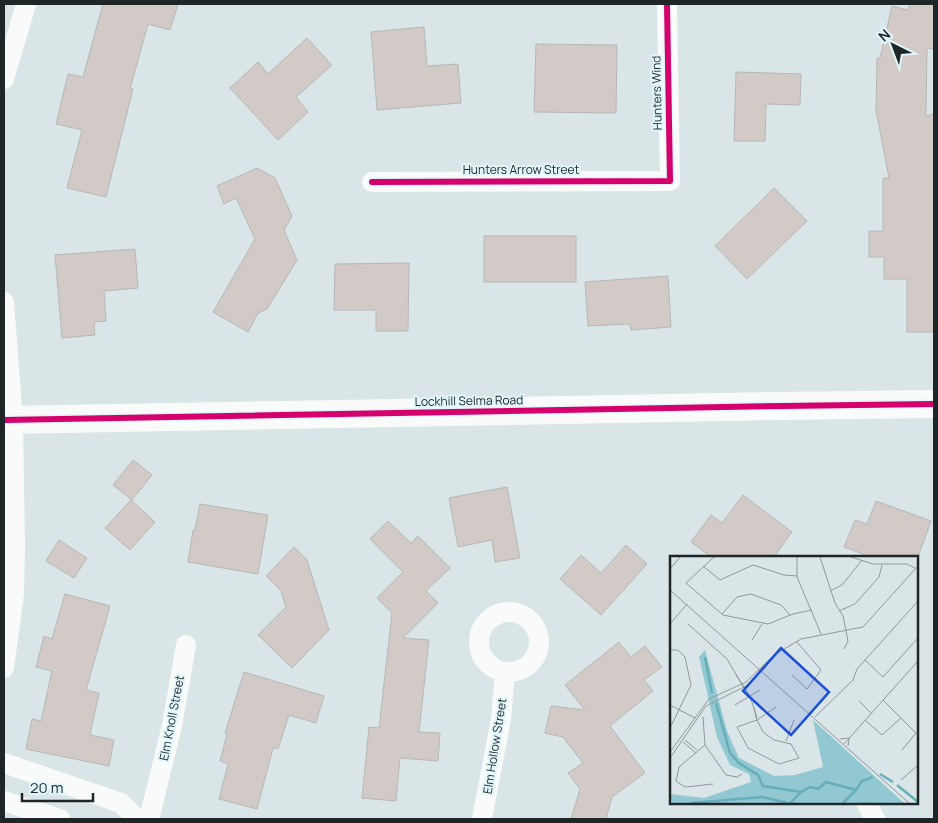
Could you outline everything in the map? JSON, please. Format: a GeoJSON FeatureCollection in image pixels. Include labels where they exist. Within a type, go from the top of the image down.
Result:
{"type":"FeatureCollection","features":[{"type":"Feature","properties":{"kind":"main road","name":"Lockhill Selma Road"},"geometry":{"type":"LineString","coordinates":[[8,420],[934,404]]}},
{"type":"Feature","properties":{"kind":"street"},"geometry":{"type":"LineString","coordinates":[[4,79],[26,4]]}},
{"type":"Feature","properties":{"kind":"street","name":"Hunters Wind"},"geometry":{"type":"LineString","coordinates":[[667,4],[670,181]]}},
{"type":"Feature","properties":{"kind":"street","name":"Hunters Arrow Street"},"geometry":{"type":"LineString","coordinates":[[372,182],[670,181]]}},
{"type":"Feature","properties":{"kind":"street"},"geometry":{"type":"LineString","coordinates":[[4,302],[8,420],[16,545],[14,594],[4,668]]}},
{"type":"Feature","properties":{"kind":"street","name":"Elm Knoll Street"},"geometry":{"type":"LineString","coordinates":[[149,819],[172,726],[186,645]]}},
{"type":"Feature","properties":{"kind":"street","name":"Elm Hollow Street"},"geometry":{"type":"LineString","coordinates":[[482,819],[501,719],[505,672]]}},
{"type":"Feature","properties":{"kind":"street"},"geometry":{"type":"LineString","coordinates":[[4,763],[121,803],[137,819]]}},
{"type":"Feature","properties":{"kind":"street"},"geometry":{"type":"LineString","coordinates":[[4,801],[60,819]]}},
{"type":"Feature","properties":{"kind":"street"},"geometry":{"type":"LineString","coordinates":[[867,803],[875,819]]}},
{"type":"Feature","properties":{"kind":"building"},"geometry":{"type":"Polygon","coordinates":[[[103,4],[178,4],[170,30],[148,24],[130,89],[133,89],[106,197],[67,188],[82,130],[56,124],[68,74],[83,77],[103,4]]]}},
{"type":"Feature","properties":{"kind":"building"},"geometry":{"type":"Polygon","coordinates":[[[910,4],[934,4],[934,49],[927,48],[926,116],[934,114],[934,332],[907,332],[907,279],[884,279],[884,257],[869,257],[869,231],[883,231],[883,178],[889,178],[876,110],[877,58],[880,58],[892,6],[908,10],[910,4]]]}},
{"type":"Feature","properties":{"kind":"building"},"geometry":{"type":"Polygon","coordinates":[[[424,27],[427,66],[458,64],[461,103],[377,110],[371,32],[424,27]]]}},
{"type":"Feature","properties":{"kind":"building"},"geometry":{"type":"Polygon","coordinates":[[[307,38],[332,65],[296,97],[308,112],[278,140],[230,88],[258,62],[268,74],[307,38]]]}},
{"type":"Feature","properties":{"kind":"building"},"geometry":{"type":"Polygon","coordinates":[[[536,44],[617,45],[616,113],[534,112],[536,44]]]}},
{"type":"Feature","properties":{"kind":"building"},"geometry":{"type":"Polygon","coordinates":[[[736,72],[801,74],[800,105],[766,104],[765,141],[734,141],[736,72]]]}},
{"type":"Feature","properties":{"kind":"building"},"geometry":{"type":"Polygon","coordinates":[[[257,168],[275,178],[292,216],[284,230],[297,260],[267,309],[258,313],[248,332],[213,312],[255,239],[236,198],[224,204],[217,186],[257,168]]]}},
{"type":"Feature","properties":{"kind":"building"},"geometry":{"type":"Polygon","coordinates":[[[774,188],[807,221],[747,279],[715,246],[774,188]]]}},
{"type":"Feature","properties":{"kind":"building"},"geometry":{"type":"Polygon","coordinates":[[[484,236],[576,236],[576,282],[484,282],[484,236]]]}},
{"type":"Feature","properties":{"kind":"building"},"geometry":{"type":"Polygon","coordinates":[[[135,249],[138,288],[104,291],[106,321],[94,322],[95,335],[62,338],[55,255],[135,249]]]}},
{"type":"Feature","properties":{"kind":"building"},"geometry":{"type":"Polygon","coordinates":[[[409,263],[408,331],[376,331],[376,310],[334,310],[335,264],[409,263]]]}},
{"type":"Feature","properties":{"kind":"building"},"geometry":{"type":"Polygon","coordinates":[[[668,276],[671,327],[631,330],[630,324],[588,326],[585,282],[668,276]]]}},
{"type":"Feature","properties":{"kind":"building"},"geometry":{"type":"Polygon","coordinates":[[[133,460],[152,475],[132,500],[113,485],[133,460]]]}},
{"type":"Feature","properties":{"kind":"building"},"geometry":{"type":"Polygon","coordinates":[[[507,487],[520,558],[495,562],[492,540],[458,547],[449,498],[507,487]]]}},
{"type":"Feature","properties":{"kind":"building"},"geometry":{"type":"Polygon","coordinates":[[[743,495],[792,532],[775,556],[710,556],[691,542],[711,515],[722,523],[743,495]]]}},
{"type":"Feature","properties":{"kind":"building"},"geometry":{"type":"Polygon","coordinates":[[[131,500],[155,522],[130,550],[105,528],[131,500]]]}},
{"type":"Feature","properties":{"kind":"building"},"geometry":{"type":"Polygon","coordinates":[[[876,501],[931,521],[918,557],[868,556],[844,547],[855,520],[867,524],[876,501]]]}},
{"type":"Feature","properties":{"kind":"building"},"geometry":{"type":"Polygon","coordinates":[[[200,504],[268,515],[258,574],[188,562],[193,530],[195,530],[200,504]]]}},
{"type":"Feature","properties":{"kind":"building"},"geometry":{"type":"Polygon","coordinates":[[[388,521],[411,543],[418,536],[450,568],[426,591],[438,603],[403,638],[429,640],[419,732],[440,733],[438,761],[400,758],[396,801],[362,798],[369,727],[379,728],[392,613],[377,598],[403,572],[370,539],[388,521]]]}},
{"type":"Feature","properties":{"kind":"building"},"geometry":{"type":"Polygon","coordinates":[[[59,540],[87,558],[74,578],[46,561],[59,540]]]}},
{"type":"Feature","properties":{"kind":"building"},"geometry":{"type":"Polygon","coordinates":[[[626,545],[647,564],[601,615],[560,579],[581,555],[601,573],[626,545]]]}},
{"type":"Feature","properties":{"kind":"building"},"geometry":{"type":"Polygon","coordinates":[[[294,547],[307,560],[329,630],[292,668],[258,635],[286,607],[281,591],[266,576],[294,547]]]}},
{"type":"Feature","properties":{"kind":"building"},"geometry":{"type":"Polygon","coordinates":[[[65,594],[110,606],[86,690],[99,693],[90,735],[114,740],[109,766],[26,749],[32,719],[41,721],[52,671],[36,667],[44,636],[52,639],[65,594]]]}},
{"type":"Feature","properties":{"kind":"building"},"geometry":{"type":"Polygon","coordinates":[[[619,642],[631,657],[645,646],[662,667],[644,680],[653,691],[610,726],[645,773],[612,797],[606,819],[571,819],[580,789],[568,773],[583,763],[563,737],[545,733],[551,706],[585,710],[565,685],[619,642]]]}},
{"type":"Feature","properties":{"kind":"building"},"geometry":{"type":"Polygon","coordinates":[[[244,672],[324,696],[316,723],[289,715],[278,749],[273,748],[257,809],[219,799],[228,764],[220,761],[227,734],[225,733],[244,672]]]}},
{"type":"Feature","properties":{"kind":"cycle path"},"geometry":{"type":"LineString","coordinates":[[372,182],[670,181],[667,4]]}},
{"type":"Feature","properties":{"kind":"cycle path"},"geometry":{"type":"LineString","coordinates":[[4,420],[934,404]]}}]}
